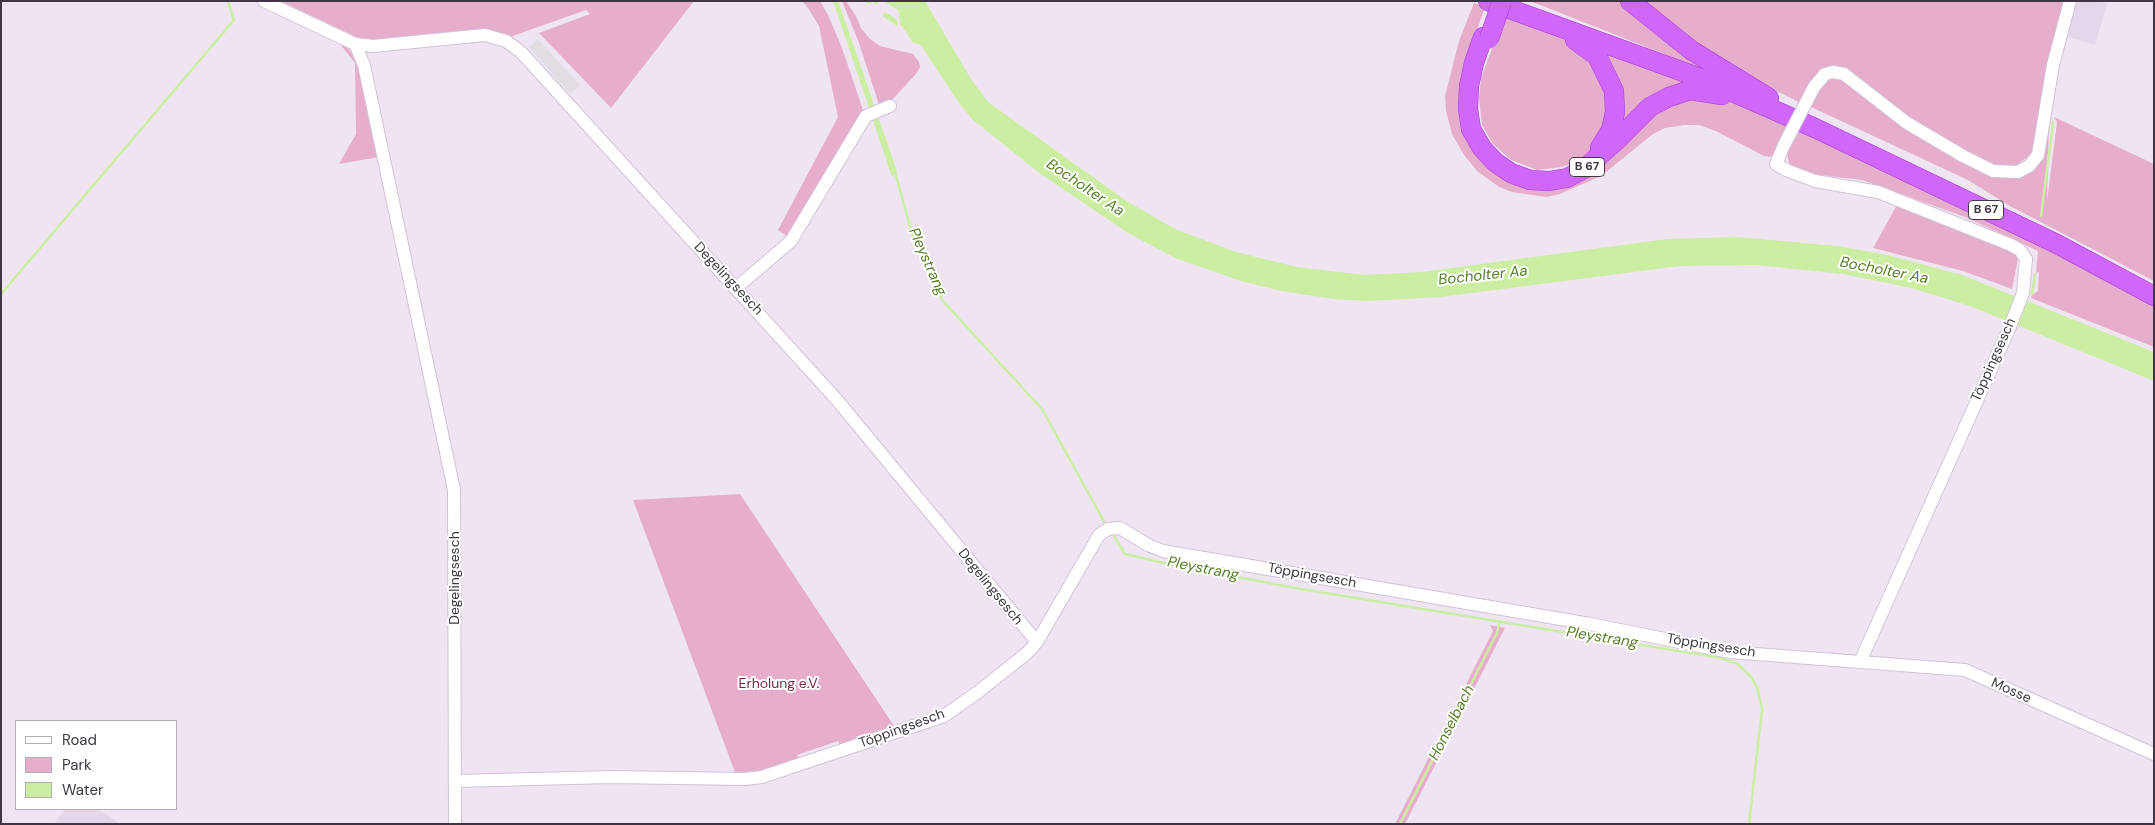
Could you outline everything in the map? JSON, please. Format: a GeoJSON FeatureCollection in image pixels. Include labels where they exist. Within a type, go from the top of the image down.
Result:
{"type":"FeatureCollection","features":[{"type":"Feature","properties":{"kind":"highway","name":"B 67"},"geometry":{"type":"LineString","coordinates":[[1488,1],[1505,3],[1705,73],[1928,172],[2060,237],[2154,288]]}},
{"type":"Feature","properties":{"kind":"highway","name":"B 67"},"geometry":{"type":"LineString","coordinates":[[1630,1],[1691,50],[1790,110]]}},
{"type":"Feature","properties":{"kind":"highway","name":"B 67"},"geometry":{"type":"LineString","coordinates":[[1505,3],[1474,63],[1469,86],[1468,109],[1471,129],[1482,148],[1495,162],[1511,173],[1530,180],[1549,181],[1567,178],[1584,169],[1601,155],[1650,107],[1669,97],[1690,90],[1713,92],[1727,96],[1815,128]]}},
{"type":"Feature","properties":{"kind":"highway","name":"B 67"},"geometry":{"type":"LineString","coordinates":[[1486,38],[1474,86],[1478,126],[1484,140],[1509,164],[1528,173],[1548,176],[1572,170],[1591,157],[1605,141],[1611,130],[1615,112],[1614,91],[1597,56],[1581,43],[1505,3]]}},
{"type":"Feature","properties":{"kind":"highway","name":"B 67"},"geometry":{"type":"LineString","coordinates":[[1505,3],[1703,79],[1815,128],[2057,244],[2154,296]]}},
{"type":"Feature","properties":{"kind":"street","name":"Degelingsesch"},"geometry":{"type":"LineString","coordinates":[[264,1],[355,44],[372,46],[485,35],[506,41],[521,52],[837,400],[1037,642]]}},
{"type":"Feature","properties":{"kind":"street","name":"Töppingsesch"},"geometry":{"type":"LineString","coordinates":[[456,782],[611,777],[745,779],[762,777],[944,716],[1006,670],[1037,642],[1082,561],[1099,536],[1108,529],[1120,528],[1148,545],[1163,551],[1590,624],[1730,652],[1860,662],[2009,329],[2023,293],[2026,259],[2020,250],[1995,238],[1878,192],[1815,181],[1786,170],[1776,164],[1814,87],[1820,78],[1833,72],[1844,74],[1907,123],[1963,156],[1993,171],[2018,172],[2029,166],[2038,155],[2053,65],[2070,1]]}},
{"type":"Feature","properties":{"kind":"street","name":"Degelingsesch"},"geometry":{"type":"LineString","coordinates":[[355,44],[364,65],[454,490],[455,824]]}},
{"type":"Feature","properties":{"kind":"street"},"geometry":{"type":"LineString","coordinates":[[736,288],[791,241],[867,116],[885,108]]}},
{"type":"Feature","properties":{"kind":"street","name":"Mosse"},"geometry":{"type":"LineString","coordinates":[[1860,662],[1965,670],[2154,754]]}},
{"type":"Feature","properties":{"kind":"shaded area"},"geometry":{"type":"Polygon","coordinates":[[[2075,1],[2099,1],[2107,4],[2095,45],[2065,36],[2075,1]]]}},
{"type":"Feature","properties":{"kind":"shaded area"},"geometry":{"type":"Polygon","coordinates":[[[538,39],[580,85],[570,94],[529,47],[538,39]]]}},
{"type":"Feature","properties":{"kind":"shaded area"},"geometry":{"type":"Polygon","coordinates":[[[64,810],[100,810],[121,824],[54,824],[64,810]]]}},
{"type":"Feature","properties":{"kind":"green space"},"geometry":{"type":"Polygon","coordinates":[[[281,1],[694,1],[611,108],[539,33],[590,14],[586,10],[507,38],[369,43],[281,1]]]}},
{"type":"Feature","properties":{"kind":"green space"},"geometry":{"type":"Polygon","coordinates":[[[802,1],[820,1],[828,15],[842,48],[862,107],[863,116],[789,238],[778,230],[838,117],[819,26],[802,1]]]}},
{"type":"Feature","properties":{"kind":"green space"},"geometry":{"type":"Polygon","coordinates":[[[842,1],[846,1],[861,28],[870,39],[880,46],[913,54],[919,62],[920,67],[916,74],[891,101],[880,108],[859,43],[842,1]]]}},
{"type":"Feature","properties":{"kind":"green space"},"geometry":{"type":"Polygon","coordinates":[[[1530,1],[1622,1],[1717,75],[1530,1]]]}},
{"type":"Feature","properties":{"kind":"green space"},"geometry":{"type":"Polygon","coordinates":[[[1643,1],[2066,1],[2031,155],[2013,167],[2000,168],[1986,163],[1900,113],[1850,71],[1840,67],[1831,66],[1799,102],[1723,63],[1643,1]]]}},
{"type":"Feature","properties":{"kind":"green space"},"geometry":{"type":"Polygon","coordinates":[[[1474,3],[1485,7],[1475,36],[1477,150],[1554,184],[1673,98],[1713,95],[1789,124],[1775,152],[1770,157],[1764,156],[1716,131],[1699,125],[1684,125],[1665,128],[1653,134],[1601,176],[1560,194],[1546,197],[1512,192],[1499,187],[1477,171],[1464,155],[1452,134],[1446,111],[1445,96],[1459,41],[1474,3]]]}},
{"type":"Feature","properties":{"kind":"green space"},"geometry":{"type":"Polygon","coordinates":[[[1505,14],[1557,35],[1582,49],[1599,65],[1611,104],[1598,146],[1584,159],[1562,167],[1537,170],[1511,160],[1493,144],[1482,125],[1479,98],[1481,78],[1505,14]]]}},
{"type":"Feature","properties":{"kind":"green space"},"geometry":{"type":"Polygon","coordinates":[[[1582,37],[1697,87],[1613,138],[1618,113],[1582,37]]]}},
{"type":"Feature","properties":{"kind":"green space"},"geometry":{"type":"Polygon","coordinates":[[[340,44],[347,47],[360,65],[379,157],[339,164],[356,134],[355,63],[340,44]]]}},
{"type":"Feature","properties":{"kind":"green space"},"geometry":{"type":"Polygon","coordinates":[[[1832,76],[1844,78],[1932,143],[1981,173],[1997,178],[2017,177],[2035,167],[2049,122],[2047,202],[2057,122],[2054,117],[2154,164],[2154,281],[2008,205],[1968,180],[1811,107],[1822,82],[1832,76]]]}},
{"type":"Feature","properties":{"kind":"green space"},"geometry":{"type":"Polygon","coordinates":[[[1800,130],[1971,207],[2154,302],[2154,347],[2031,298],[2038,291],[2039,272],[2036,273],[2038,251],[1965,217],[1862,180],[1804,173],[1789,163],[1787,153],[1800,130]]]}},
{"type":"Feature","properties":{"kind":"green space"},"geometry":{"type":"Polygon","coordinates":[[[1898,203],[2013,252],[2018,259],[2012,289],[1963,271],[1873,248],[1898,203]]]}},
{"type":"Feature","properties":{"kind":"green space","name":"Erholung e.V."},"geometry":{"type":"Polygon","coordinates":[[[740,494],[894,726],[841,746],[838,741],[797,755],[799,760],[758,772],[736,775],[633,500],[740,494]]]}},
{"type":"Feature","properties":{"kind":"green space"},"geometry":{"type":"Polygon","coordinates":[[[1490,625],[1505,628],[1405,824],[1395,824],[1493,631],[1490,625]]]}},
{"type":"Feature","properties":{"kind":"water"},"geometry":{"type":"Polygon","coordinates":[[[833,1],[838,1],[897,171],[892,177],[833,1]]]}},
{"type":"Feature","properties":{"kind":"water","name":"Bocholter Aa"},"geometry":{"type":"Polygon","coordinates":[[[865,1],[879,1],[879,4],[886,12],[897,20],[899,16],[898,10],[882,1],[925,1],[971,79],[988,102],[1128,202],[1175,229],[1236,252],[1297,267],[1365,275],[1422,272],[1667,239],[1737,237],[1838,246],[1887,255],[1962,275],[2154,352],[2154,381],[1970,306],[1911,288],[1843,274],[1756,265],[1680,266],[1441,297],[1367,301],[1334,299],[1281,291],[1241,281],[1175,258],[1128,233],[1042,175],[973,120],[958,102],[921,45],[913,43],[902,26],[897,26],[875,11],[865,1]]]}},
{"type":"Feature","properties":{"kind":"pier"},"geometry":{"type":"Polygon","coordinates":[[[879,1],[887,1],[886,3],[898,10],[900,16],[897,17],[900,19],[900,26],[898,26],[897,20],[886,12],[879,17],[869,9],[868,5],[873,2],[877,5],[879,1]]]}},
{"type":"Feature","properties":{"kind":"waterway"},"geometry":{"type":"LineString","coordinates":[[1,294],[234,20],[228,1]]}},
{"type":"Feature","properties":{"kind":"waterway"},"geometry":{"type":"LineString","coordinates":[[2041,216],[2053,122]]}},
{"type":"Feature","properties":{"kind":"waterway","name":"Pleystrang"},"geometry":{"type":"LineString","coordinates":[[895,172],[913,237],[942,300],[1042,409],[1106,525]]}},
{"type":"Feature","properties":{"kind":"waterway"},"geometry":{"type":"LineString","coordinates":[[2032,294],[2035,274]]}},
{"type":"Feature","properties":{"kind":"waterway","name":"Pleystrang"},"geometry":{"type":"LineString","coordinates":[[1112,533],[1125,554],[1159,562],[1295,588],[1721,658],[1738,664],[1752,678],[1757,687],[1762,709],[1749,824]]}},
{"type":"Feature","properties":{"kind":"waterway","name":"Honselbach"},"geometry":{"type":"LineString","coordinates":[[1400,824],[1497,633],[1500,621]]}}]}
